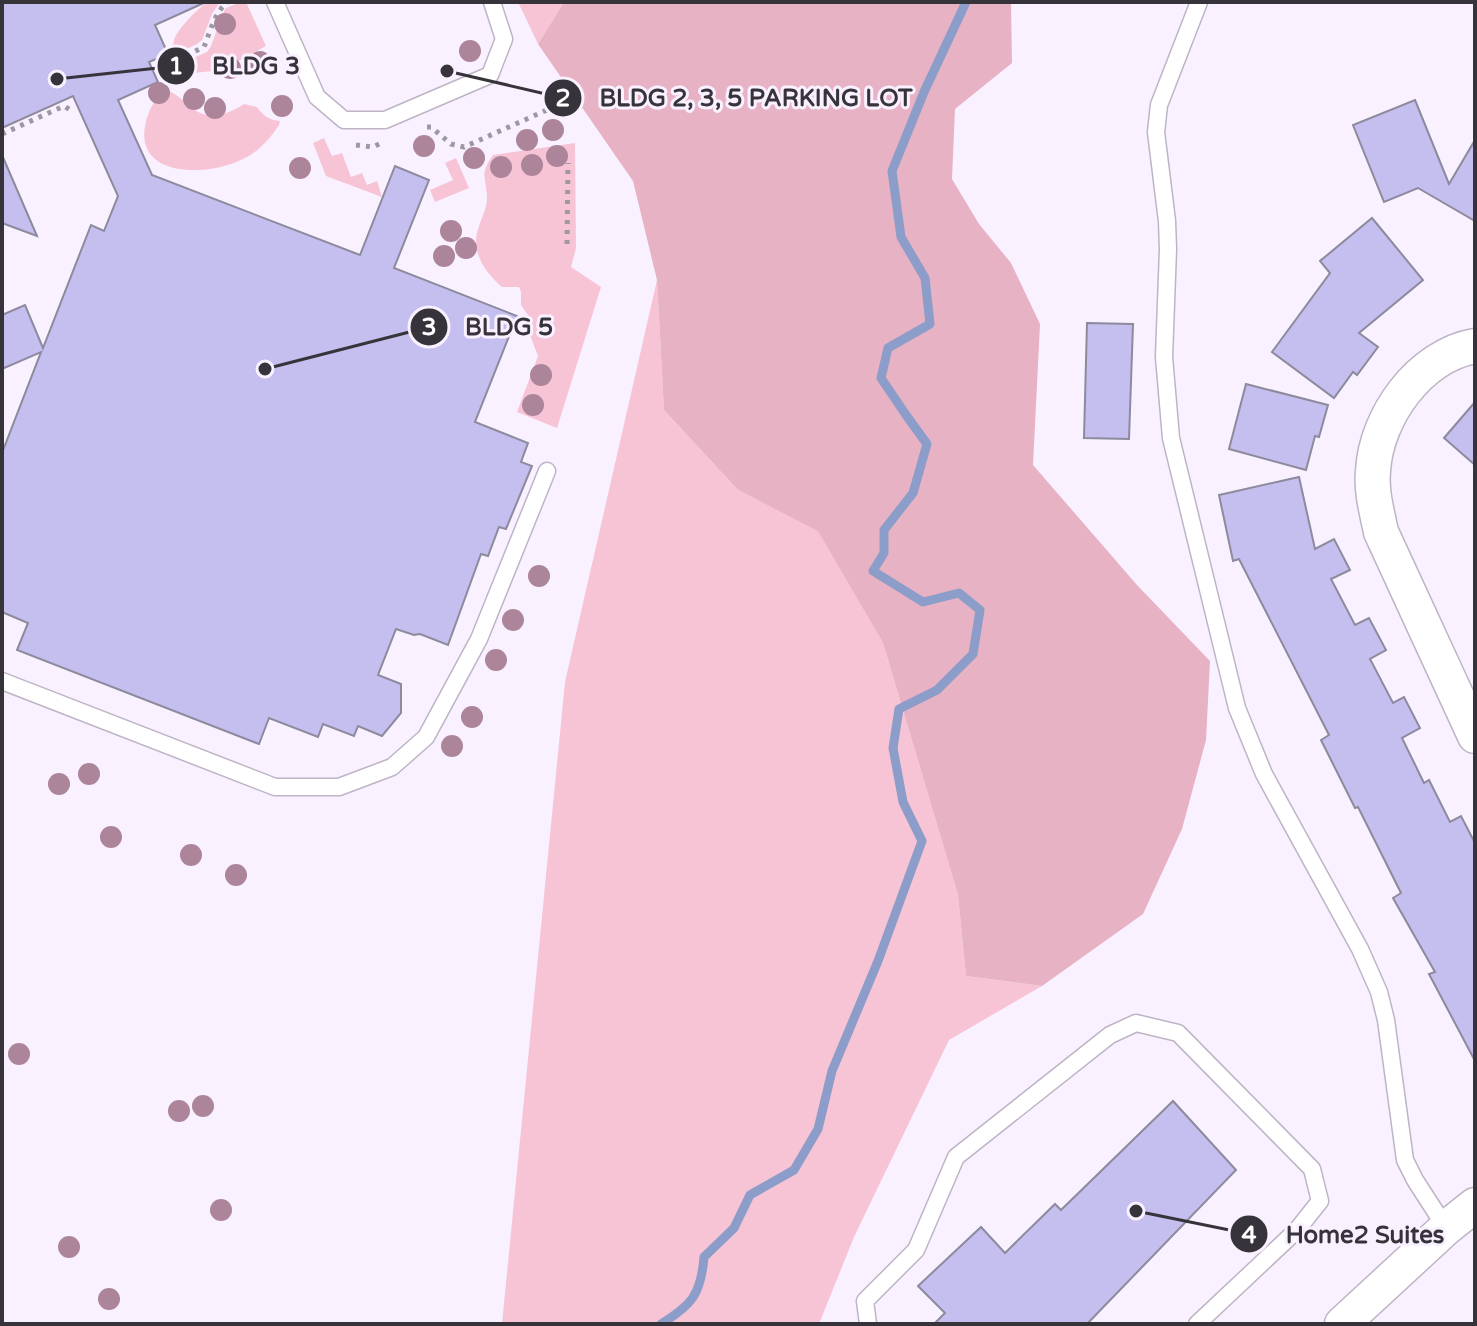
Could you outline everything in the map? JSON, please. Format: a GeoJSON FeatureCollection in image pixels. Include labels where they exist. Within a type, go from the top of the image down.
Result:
{"type":"FeatureCollection","features":[{"type":"Feature","properties":{"kind":"street"},"geometry":{"type":"LineString","coordinates":[[1475,346],[1436,363],[1411,383],[1391,410],[1379,439],[1373,470],[1373,498],[1381,532],[1475,736]]}},
{"type":"Feature","properties":{"kind":"street"},"geometry":{"type":"LineString","coordinates":[[1342,1324],[1475,1205]]}},
{"type":"Feature","properties":{"kind":"lane"},"geometry":{"type":"LineString","coordinates":[[275,2],[317,97],[344,120],[385,120],[490,75],[504,39],[492,2]]}},
{"type":"Feature","properties":{"kind":"lane"},"geometry":{"type":"LineString","coordinates":[[1199,2],[1159,105],[1156,132],[1167,221],[1164,357],[1171,438],[1237,708],[1264,774],[1360,949],[1379,992],[1386,1020],[1405,1160],[1446,1228]]}},
{"type":"Feature","properties":{"kind":"lane"},"geometry":{"type":"LineString","coordinates":[[2,681],[275,787],[339,787],[392,767],[426,737],[479,639],[547,471]]}},
{"type":"Feature","properties":{"kind":"lane"},"geometry":{"type":"LineString","coordinates":[[868,1324],[865,1301],[916,1250],[956,1157],[1110,1035],[1136,1023],[1178,1033],[1312,1169],[1320,1201],[1297,1230],[1197,1324]]}},
{"type":"Feature","properties":{"kind":"path"},"geometry":{"type":"LineString","coordinates":[[159,68],[204,47],[219,11],[228,2]]}},
{"type":"Feature","properties":{"kind":"path"},"geometry":{"type":"LineString","coordinates":[[2,134],[64,106],[72,111]]}},
{"type":"Feature","properties":{"kind":"path"},"geometry":{"type":"LineString","coordinates":[[567,244],[568,163]]}},
{"type":"Feature","properties":{"kind":"shaded area"},"geometry":{"type":"Polygon","coordinates":[[[208,2],[220,2],[202,40],[176,54],[173,45],[179,31],[208,2]]]}},
{"type":"Feature","properties":{"kind":"shaded area"},"geometry":{"type":"Polygon","coordinates":[[[246,2],[266,46],[222,70],[175,75],[172,67],[207,52],[226,8],[246,2]]]}},
{"type":"Feature","properties":{"kind":"shaded area"},"geometry":{"type":"Polygon","coordinates":[[[518,2],[564,2],[538,44],[518,2]]]}},
{"type":"Feature","properties":{"kind":"shaded area"},"geometry":{"type":"Polygon","coordinates":[[[564,2],[1011,2],[1012,63],[955,109],[952,179],[979,224],[1011,263],[1040,324],[1033,465],[1137,585],[1210,661],[1206,740],[1182,829],[1143,914],[1042,986],[966,976],[958,895],[883,643],[818,531],[738,490],[664,410],[657,280],[633,181],[538,44],[564,2]]]}},
{"type":"Feature","properties":{"kind":"shaded area"},"geometry":{"type":"Polygon","coordinates":[[[171,92],[201,113],[223,114],[244,104],[257,107],[267,117],[280,121],[279,125],[263,145],[243,159],[208,169],[172,167],[157,161],[148,150],[144,134],[153,104],[160,96],[171,92]]]}},
{"type":"Feature","properties":{"kind":"shaded area"},"geometry":{"type":"Polygon","coordinates":[[[324,138],[332,156],[342,153],[351,177],[362,173],[367,185],[377,181],[382,197],[326,176],[313,143],[324,138]]]}},
{"type":"Feature","properties":{"kind":"shaded area"},"geometry":{"type":"Polygon","coordinates":[[[575,143],[576,248],[571,267],[601,287],[557,428],[517,412],[538,356],[528,330],[530,318],[521,305],[519,287],[502,287],[491,276],[479,256],[476,241],[487,202],[484,176],[493,155],[575,143]]]}},
{"type":"Feature","properties":{"kind":"shaded area"},"geometry":{"type":"Polygon","coordinates":[[[456,158],[469,188],[435,202],[430,190],[453,180],[445,163],[456,158]]]}},
{"type":"Feature","properties":{"kind":"shaded area"},"geometry":{"type":"Polygon","coordinates":[[[657,280],[664,410],[738,490],[818,530],[883,643],[958,895],[966,976],[1042,986],[949,1040],[854,1237],[819,1324],[502,1324],[565,682],[657,280]]]}},
{"type":"Feature","properties":{"kind":"building"},"geometry":{"type":"Polygon","coordinates":[[[2,2],[206,2],[155,25],[168,54],[149,62],[158,82],[118,100],[152,175],[360,255],[395,166],[429,180],[394,268],[517,316],[475,422],[528,443],[521,462],[532,466],[506,529],[499,527],[488,556],[481,554],[448,645],[396,629],[378,675],[401,684],[401,713],[382,736],[358,726],[354,736],[323,724],[318,737],[269,718],[259,744],[17,650],[28,623],[2,612],[2,453],[41,352],[2,369],[2,315],[25,305],[43,348],[91,225],[104,231],[118,196],[73,96],[2,128],[2,2]]]}},
{"type":"Feature","properties":{"kind":"building"},"geometry":{"type":"Polygon","coordinates":[[[1415,100],[1449,184],[1475,140],[1475,221],[1418,188],[1384,202],[1353,125],[1415,100]]]}},
{"type":"Feature","properties":{"kind":"building"},"geometry":{"type":"Polygon","coordinates":[[[2,155],[37,236],[2,223],[2,155]]]}},
{"type":"Feature","properties":{"kind":"building"},"geometry":{"type":"Polygon","coordinates":[[[1372,218],[1423,280],[1359,333],[1378,347],[1357,375],[1353,372],[1334,398],[1272,352],[1330,273],[1320,261],[1372,218]]]}},
{"type":"Feature","properties":{"kind":"building"},"geometry":{"type":"Polygon","coordinates":[[[1087,323],[1133,324],[1129,439],[1084,438],[1087,323]]]}},
{"type":"Feature","properties":{"kind":"building"},"geometry":{"type":"Polygon","coordinates":[[[1246,384],[1328,405],[1306,470],[1229,449],[1246,384]]]}},
{"type":"Feature","properties":{"kind":"building"},"geometry":{"type":"Polygon","coordinates":[[[1475,402],[1475,465],[1444,438],[1475,402]]]}},
{"type":"Feature","properties":{"kind":"building"},"geometry":{"type":"Polygon","coordinates":[[[1299,477],[1315,549],[1334,539],[1350,570],[1331,579],[1355,625],[1369,618],[1386,650],[1370,659],[1393,703],[1404,697],[1420,728],[1402,738],[1424,783],[1429,780],[1450,822],[1461,816],[1475,843],[1475,1061],[1429,974],[1435,972],[1393,898],[1401,893],[1321,740],[1329,735],[1239,559],[1233,561],[1219,495],[1299,477]]]}},
{"type":"Feature","properties":{"kind":"building"},"geometry":{"type":"Polygon","coordinates":[[[1173,1101],[1236,1170],[1087,1324],[934,1324],[945,1313],[918,1286],[981,1227],[1005,1253],[1055,1204],[1061,1210],[1173,1101]]]}},
{"type":"Feature","properties":{"kind":"waterway"},"geometry":{"type":"LineString","coordinates":[[661,1324],[693,1297],[704,1257],[734,1228],[750,1195],[794,1170],[818,1129],[832,1071],[878,961],[922,841],[903,802],[893,748],[899,709],[937,690],[973,654],[980,610],[959,593],[923,602],[873,571],[884,553],[884,530],[913,493],[927,444],[881,378],[888,348],[930,324],[925,278],[901,237],[892,171],[966,2]]}},
{"type":"Feature","properties":{"kind":"place","name":"BLDG 2, 3, 5 PARKING LOT"},"geometry":{"type":"Point","coordinates":[447,71]}},
{"type":"Feature","properties":{"kind":"place","name":"BLDG 3"},"geometry":{"type":"Point","coordinates":[57,79]}},
{"type":"Feature","properties":{"kind":"place","name":"BLDG 5"},"geometry":{"type":"Point","coordinates":[265,369]}},
{"type":"Feature","properties":{"kind":"place","name":"Home2 Suites"},"geometry":{"type":"Point","coordinates":[1136,1211]}}]}
